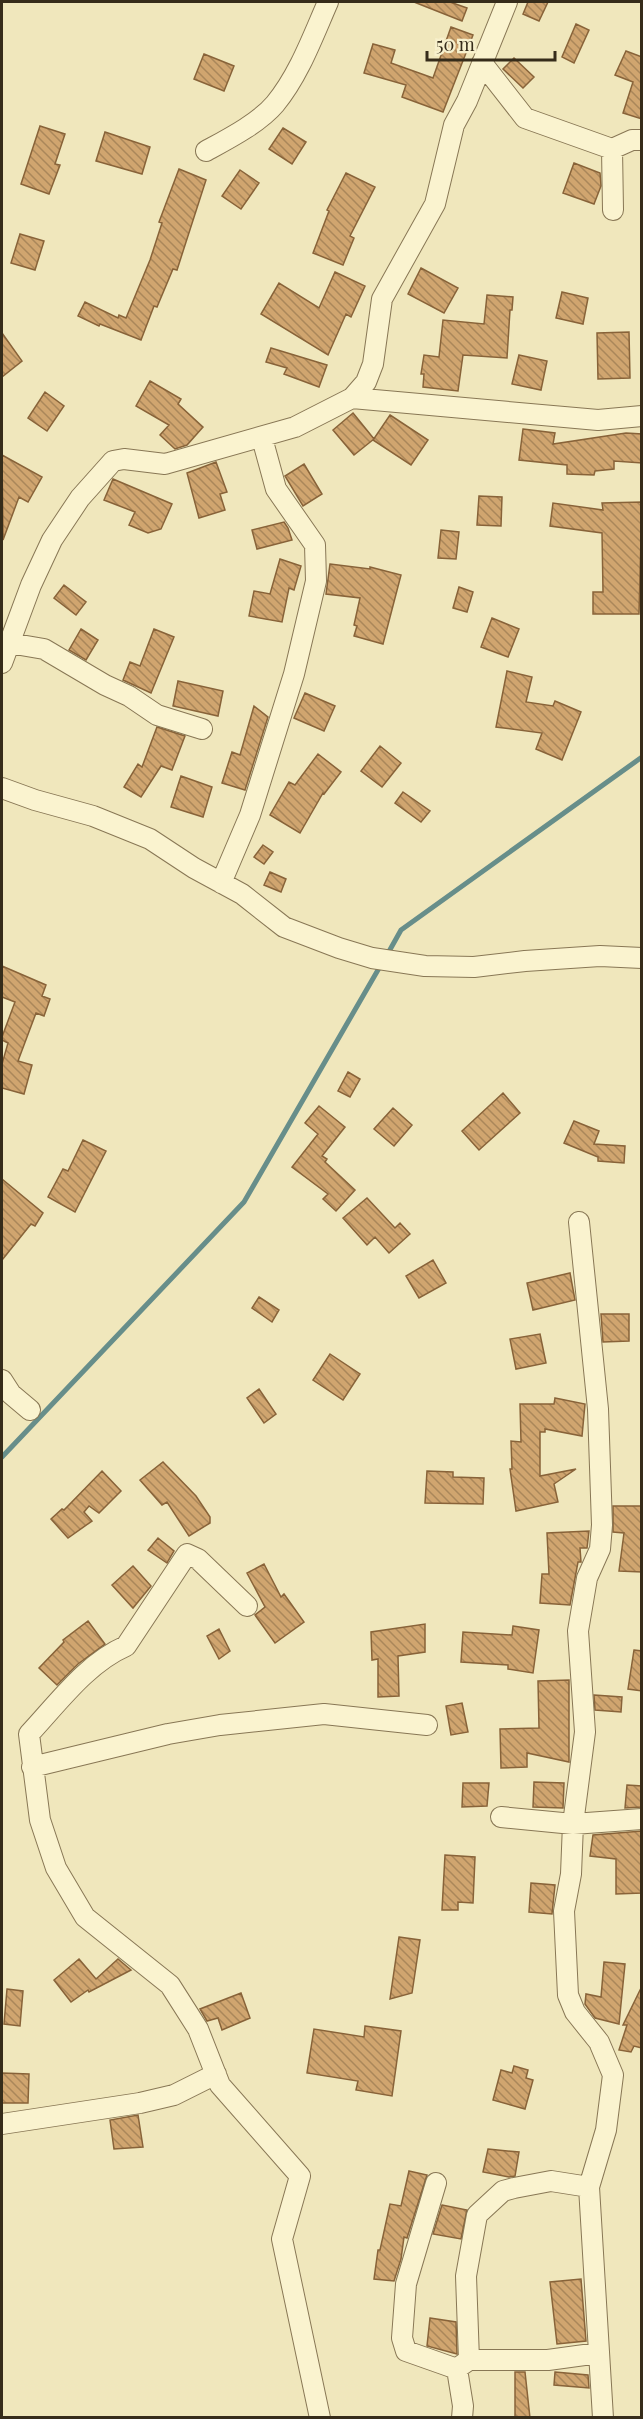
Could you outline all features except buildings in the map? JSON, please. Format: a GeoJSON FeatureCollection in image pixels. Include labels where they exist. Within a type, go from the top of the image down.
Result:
{"type":"FeatureCollection","features":[{"type":"Feature","properties":{"kind":"street"},"geometry":{"type":"LineString","coordinates":[[206,152],[236,134],[274,106],[292,79],[328,2]]}},
{"type":"Feature","properties":{"kind":"street"},"geometry":{"type":"LineString","coordinates":[[2,663],[31,585],[52,540],[91,484],[113,461],[124,459],[165,464],[262,438],[295,427],[352,398],[366,382],[373,364],[382,299],[435,204],[454,125],[467,101],[507,2]]}},
{"type":"Feature","properties":{"kind":"street"},"geometry":{"type":"LineString","coordinates":[[482,63],[525,118],[612,148],[632,140],[642,140]]}},
{"type":"Feature","properties":{"kind":"street"},"geometry":{"type":"LineString","coordinates":[[612,148],[613,210]]}},
{"type":"Feature","properties":{"kind":"street"},"geometry":{"type":"LineString","coordinates":[[352,398],[598,420],[642,416]]}},
{"type":"Feature","properties":{"kind":"street"},"geometry":{"type":"LineString","coordinates":[[221,883],[250,815],[294,674],[316,581],[315,545],[276,489],[262,438]]}},
{"type":"Feature","properties":{"kind":"street"},"geometry":{"type":"LineString","coordinates":[[9,643],[44,649],[105,685],[129,696],[157,715],[202,729]]}},
{"type":"Feature","properties":{"kind":"street"},"geometry":{"type":"LineString","coordinates":[[2,788],[93,816],[150,839],[242,894],[284,927],[372,958],[425,966],[474,967],[589,957],[642,958]]}},
{"type":"Feature","properties":{"kind":"street"},"geometry":{"type":"LineString","coordinates":[[579,1222],[598,1409],[602,1525],[600,1549],[587,1578],[578,1631],[585,1732],[573,1824],[571,1874],[564,1911],[568,1995],[575,2012],[599,2042],[614,2075],[606,2130],[589,2187],[603,2418]]}},
{"type":"Feature","properties":{"kind":"street"},"geometry":{"type":"LineString","coordinates":[[2,1380],[11,1394],[30,1410]]}},
{"type":"Feature","properties":{"kind":"street"},"geometry":{"type":"LineString","coordinates":[[247,1606],[198,1558],[187,1554],[126,1646],[110,1653],[92,1669],[28,1734],[40,1820],[56,1868],[85,1917],[170,1985],[198,2029],[220,2085],[300,2176],[282,2239],[320,2418]]}},
{"type":"Feature","properties":{"kind":"street"},"geometry":{"type":"LineString","coordinates":[[32,1767],[168,1734],[220,1725],[324,1714],[428,1725]]}},
{"type":"Feature","properties":{"kind":"street"},"geometry":{"type":"LineString","coordinates":[[501,1817],[573,1824],[642,1819]]}},
{"type":"Feature","properties":{"kind":"street"},"geometry":{"type":"LineString","coordinates":[[2,2124],[140,2103],[174,2095],[216,2074]]}},
{"type":"Feature","properties":{"kind":"street"},"geometry":{"type":"LineString","coordinates":[[462,2418],[466,2276],[477,2215],[503,2191],[513,2188],[551,2181],[589,2187]]}},
{"type":"Feature","properties":{"kind":"street"},"geometry":{"type":"LineString","coordinates":[[436,2182],[406,2284],[402,2338],[406,2351],[463,2365],[548,2360],[599,2353]]}},
{"type":"Feature","properties":{"kind":"waterway"},"geometry":{"type":"LineString","coordinates":[[387,955],[401,930],[642,757]]}},
{"type":"Feature","properties":{"kind":"waterway"},"geometry":{"type":"LineString","coordinates":[[2,1457],[244,1202],[382,963]]}}]}
